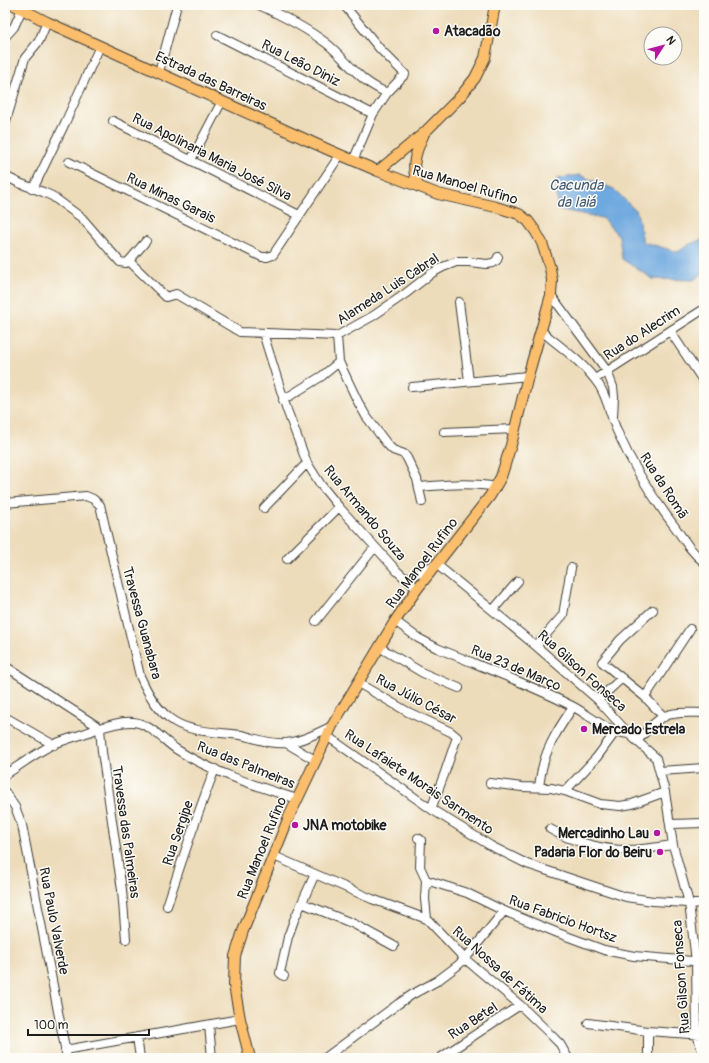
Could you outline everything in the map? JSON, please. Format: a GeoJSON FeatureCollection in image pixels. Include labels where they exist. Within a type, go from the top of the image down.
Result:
{"type":"FeatureCollection","features":[{"type":"Feature","properties":{"kind":"main road"},"geometry":{"type":"LineString","coordinates":[[378,171],[425,132],[460,97],[475,78],[482,67],[488,50],[495,5]]}},
{"type":"Feature","properties":{"kind":"main road","name":"Estrada das Barreiras"},"geometry":{"type":"LineString","coordinates":[[18,7],[47,22],[340,155],[397,179]]}},
{"type":"Feature","properties":{"kind":"main road"},"geometry":{"type":"LineString","coordinates":[[419,187],[413,171],[416,152],[425,132]]}},
{"type":"Feature","properties":{"kind":"main road","name":"Rua Manoel Rufino"},"geometry":{"type":"LineString","coordinates":[[250,1058],[240,1019],[234,985],[236,956],[243,931],[296,799],[332,726],[379,647],[417,589],[481,509],[496,487],[508,456],[528,376],[551,295],[552,280],[546,255],[539,238],[528,221],[519,214],[443,196],[397,179]]}},
{"type":"Feature","properties":{"kind":"main road","name":"Rua Manoel Rufino"},"geometry":{"type":"LineString","coordinates":[[246,1044],[246,1058]]}},
{"type":"Feature","properties":{"kind":"street"},"geometry":{"type":"LineString","coordinates":[[159,72],[177,5]]}},
{"type":"Feature","properties":{"kind":"street"},"geometry":{"type":"LineString","coordinates":[[259,5],[306,28],[327,44],[358,74],[368,82],[387,93]]}},
{"type":"Feature","properties":{"kind":"street"},"geometry":{"type":"LineString","coordinates":[[344,5],[380,49],[404,73],[404,75],[387,93],[373,114],[353,160]]}},
{"type":"Feature","properties":{"kind":"street"},"geometry":{"type":"LineString","coordinates":[[5,37],[14,27],[18,7]]}},
{"type":"Feature","properties":{"kind":"street"},"geometry":{"type":"LineString","coordinates":[[5,124],[25,58],[39,41],[47,22]]}},
{"type":"Feature","properties":{"kind":"street","name":"Rua Leão Diniz"},"geometry":{"type":"LineString","coordinates":[[217,35],[373,114]]}},
{"type":"Feature","properties":{"kind":"street"},"geometry":{"type":"LineString","coordinates":[[33,189],[100,46]]}},
{"type":"Feature","properties":{"kind":"street"},"geometry":{"type":"LineString","coordinates":[[191,160],[222,101]]}},
{"type":"Feature","properties":{"kind":"street","name":"Rua Apolinaria Maria José Silva"},"geometry":{"type":"LineString","coordinates":[[113,121],[299,216]]}},
{"type":"Feature","properties":{"kind":"street"},"geometry":{"type":"LineString","coordinates":[[299,216],[340,155]]}},
{"type":"Feature","properties":{"kind":"street","name":"Rua Minas Garais"},"geometry":{"type":"LineString","coordinates":[[69,162],[262,257],[273,255],[299,216]]}},
{"type":"Feature","properties":{"kind":"street"},"geometry":{"type":"LineString","coordinates":[[5,176],[52,196],[82,218],[120,262],[126,263],[129,261],[146,241]]}},
{"type":"Feature","properties":{"kind":"street","name":"Alameda Luis Cabral"},"geometry":{"type":"LineString","coordinates":[[129,261],[166,297],[176,294],[240,332],[337,336],[373,316],[432,273],[443,267],[456,262],[493,263],[498,257]]}},
{"type":"Feature","properties":{"kind":"street","name":"Rua da Romã"},"geometry":{"type":"LineString","coordinates":[[551,295],[607,371],[613,387],[614,397],[612,418]]}},
{"type":"Feature","properties":{"kind":"street"},"geometry":{"type":"LineString","coordinates":[[459,302],[469,381]]}},
{"type":"Feature","properties":{"kind":"street","name":"Rua do Alecrim"},"geometry":{"type":"LineString","coordinates":[[595,379],[704,309]]}},
{"type":"Feature","properties":{"kind":"street","name":"Rua da Romã"},"geometry":{"type":"LineString","coordinates":[[541,331],[568,353],[595,379],[604,395],[625,449],[646,486],[692,551],[704,562]]}},
{"type":"Feature","properties":{"kind":"street"},"geometry":{"type":"LineString","coordinates":[[670,331],[704,382]]}},
{"type":"Feature","properties":{"kind":"street","name":"Rua Armando Souza"},"geometry":{"type":"LineString","coordinates":[[263,333],[283,400],[306,463],[321,485],[339,507],[417,589]]}},
{"type":"Feature","properties":{"kind":"street"},"geometry":{"type":"LineString","coordinates":[[337,336],[339,362],[358,402],[366,416],[390,448],[404,454],[407,458],[419,486],[422,502]]}},
{"type":"Feature","properties":{"kind":"street"},"geometry":{"type":"LineString","coordinates":[[283,400],[322,376],[339,362]]}},
{"type":"Feature","properties":{"kind":"street"},"geometry":{"type":"LineString","coordinates":[[412,387],[528,376]]}},
{"type":"Feature","properties":{"kind":"street"},"geometry":{"type":"LineString","coordinates":[[444,432],[515,429]]}},
{"type":"Feature","properties":{"kind":"street"},"geometry":{"type":"LineString","coordinates":[[264,508],[306,463]]}},
{"type":"Feature","properties":{"kind":"street"},"geometry":{"type":"LineString","coordinates":[[419,486],[482,484],[496,487]]}},
{"type":"Feature","properties":{"kind":"street","name":"Travessa Guanabara"},"geometry":{"type":"LineString","coordinates":[[5,503],[86,496],[93,499],[100,505],[136,663],[147,690],[164,714],[175,722],[187,728],[241,735],[274,743],[286,743],[315,734],[332,726]]}},
{"type":"Feature","properties":{"kind":"street"},"geometry":{"type":"LineString","coordinates":[[286,559],[339,507]]}},
{"type":"Feature","properties":{"kind":"street"},"geometry":{"type":"LineString","coordinates":[[316,621],[375,546]]}},
{"type":"Feature","properties":{"kind":"street"},"geometry":{"type":"LineString","coordinates":[[406,579],[436,564]]}},
{"type":"Feature","properties":{"kind":"street","name":"Rua Gilson Fonseca"},"geometry":{"type":"LineString","coordinates":[[436,564],[536,646],[598,700],[629,734],[656,758],[665,792],[673,845],[689,903],[700,962],[701,1034],[704,1058]]}},
{"type":"Feature","properties":{"kind":"street"},"geometry":{"type":"LineString","coordinates":[[536,646],[563,615],[570,568]]}},
{"type":"Feature","properties":{"kind":"street"},"geometry":{"type":"LineString","coordinates":[[493,610],[518,581]]}},
{"type":"Feature","properties":{"kind":"street"},"geometry":{"type":"LineString","coordinates":[[653,610],[620,640],[602,662],[645,697],[664,717]]}},
{"type":"Feature","properties":{"kind":"street","name":"Rua 23 de Março"},"geometry":{"type":"LineString","coordinates":[[395,622],[418,638],[437,648],[573,707],[598,723],[616,731],[629,734]]}},
{"type":"Feature","properties":{"kind":"street"},"geometry":{"type":"LineString","coordinates":[[645,697],[690,629]]}},
{"type":"Feature","properties":{"kind":"street"},"geometry":{"type":"LineString","coordinates":[[379,647],[423,673],[458,688]]}},
{"type":"Feature","properties":{"kind":"street"},"geometry":{"type":"LineString","coordinates":[[5,666],[100,728]]}},
{"type":"Feature","properties":{"kind":"street"},"geometry":{"type":"LineString","coordinates":[[598,700],[622,678]]}},
{"type":"Feature","properties":{"kind":"street","name":"Rua Júlio César"},"geometry":{"type":"LineString","coordinates":[[358,682],[408,712],[456,735],[456,740],[431,808]]}},
{"type":"Feature","properties":{"kind":"street"},"geometry":{"type":"LineString","coordinates":[[539,787],[543,765],[551,744],[573,707]]}},
{"type":"Feature","properties":{"kind":"street"},"geometry":{"type":"LineString","coordinates":[[637,741],[656,722],[664,717],[690,713],[704,713]]}},
{"type":"Feature","properties":{"kind":"street"},"geometry":{"type":"LineString","coordinates":[[5,717],[54,745]]}},
{"type":"Feature","properties":{"kind":"street","name":"Rua das Palmeiras"},"geometry":{"type":"LineString","coordinates":[[5,775],[54,745],[100,728],[126,722],[133,722],[150,728],[176,749],[191,758],[261,787],[296,799]]}},
{"type":"Feature","properties":{"kind":"street","name":"Travessa das Palmeiras"},"geometry":{"type":"LineString","coordinates":[[100,728],[102,752],[122,890],[126,939]]}},
{"type":"Feature","properties":{"kind":"street"},"geometry":{"type":"LineString","coordinates":[[566,791],[597,757],[616,731]]}},
{"type":"Feature","properties":{"kind":"street","name":"Rua Lafaiete Morais Sarmento"},"geometry":{"type":"LineString","coordinates":[[327,736],[431,808],[491,846],[527,864],[626,897],[653,901],[704,904]]}},
{"type":"Feature","properties":{"kind":"street","name":"Travessa Guanabara"},"geometry":{"type":"LineString","coordinates":[[286,743],[315,760]]}},
{"type":"Feature","properties":{"kind":"street"},"geometry":{"type":"LineString","coordinates":[[660,770],[704,768]]}},
{"type":"Feature","properties":{"kind":"street","name":"Rua Sergipe"},"geometry":{"type":"LineString","coordinates":[[168,906],[187,842],[215,769]]}},
{"type":"Feature","properties":{"kind":"street"},"geometry":{"type":"LineString","coordinates":[[490,784],[551,788],[566,791],[600,804],[620,806],[632,804],[665,792]]}},
{"type":"Feature","properties":{"kind":"street","name":"Rua Paulo Valverde"},"geometry":{"type":"LineString","coordinates":[[5,792],[15,807],[22,825],[66,1054]]}},
{"type":"Feature","properties":{"kind":"street"},"geometry":{"type":"LineString","coordinates":[[671,824],[704,823]]}},
{"type":"Feature","properties":{"kind":"street"},"geometry":{"type":"LineString","coordinates":[[550,830],[569,839],[616,849],[632,850],[673,845]]}},
{"type":"Feature","properties":{"kind":"street"},"geometry":{"type":"LineString","coordinates":[[418,838],[421,840],[420,869],[425,875],[426,880],[425,899],[427,919]]}},
{"type":"Feature","properties":{"kind":"street","name":"Rua Nossa de Fátima"},"geometry":{"type":"LineString","coordinates":[[274,856],[372,899],[427,919],[465,959],[520,1005],[560,1044],[568,1058]]}},
{"type":"Feature","properties":{"kind":"street"},"geometry":{"type":"LineString","coordinates":[[284,976],[280,973],[288,937],[315,874]]}},
{"type":"Feature","properties":{"kind":"street","name":"Rua Fabricio Hortsz"},"geometry":{"type":"LineString","coordinates":[[426,880],[467,894],[564,936],[604,950],[634,956],[700,962]]}},
{"type":"Feature","properties":{"kind":"street"},"geometry":{"type":"LineString","coordinates":[[302,903],[354,924],[394,946]]}},
{"type":"Feature","properties":{"kind":"street"},"geometry":{"type":"LineString","coordinates":[[325,1058],[398,1004],[447,974],[465,959],[504,911]]}},
{"type":"Feature","properties":{"kind":"street","name":"Rua Betel"},"geometry":{"type":"LineString","coordinates":[[440,1058],[520,1005]]}},
{"type":"Feature","properties":{"kind":"street"},"geometry":{"type":"LineString","coordinates":[[66,1054],[137,1037],[240,1019]]}},
{"type":"Feature","properties":{"kind":"street"},"geometry":{"type":"LineString","coordinates":[[588,1023],[648,1031],[701,1034]]}},
{"type":"Feature","properties":{"kind":"street"},"geometry":{"type":"LineString","coordinates":[[209,1025],[212,1058]]}},
{"type":"Feature","properties":{"kind":"street"},"geometry":{"type":"LineString","coordinates":[[648,1031],[648,1058]]}},
{"type":"Feature","properties":{"kind":"street"},"geometry":{"type":"LineString","coordinates":[[137,1037],[140,1058]]}},
{"type":"Feature","properties":{"kind":"water","name":"Cacunda da Iaiá"},"geometry":{"type":"Polygon","coordinates":[[[579,175],[614,189],[637,212],[643,242],[678,252],[690,244],[704,239],[704,272],[694,280],[653,279],[622,259],[619,236],[602,218],[557,209],[557,179],[579,175]]]}},
{"type":"Feature","properties":{"kind":"place","name":"Atacadão"},"geometry":{"type":"Point","coordinates":[436,31]}},
{"type":"Feature","properties":{"kind":"place","name":"Mercado Estrela"},"geometry":{"type":"Point","coordinates":[584,729]}},
{"type":"Feature","properties":{"kind":"place","name":"JNA motobike"},"geometry":{"type":"Point","coordinates":[295,825]}},
{"type":"Feature","properties":{"kind":"place","name":"Mercadinho Lau"},"geometry":{"type":"Point","coordinates":[657,833]}},
{"type":"Feature","properties":{"kind":"place","name":"Padaria Flor do Beiru"},"geometry":{"type":"Point","coordinates":[660,852]}}]}
